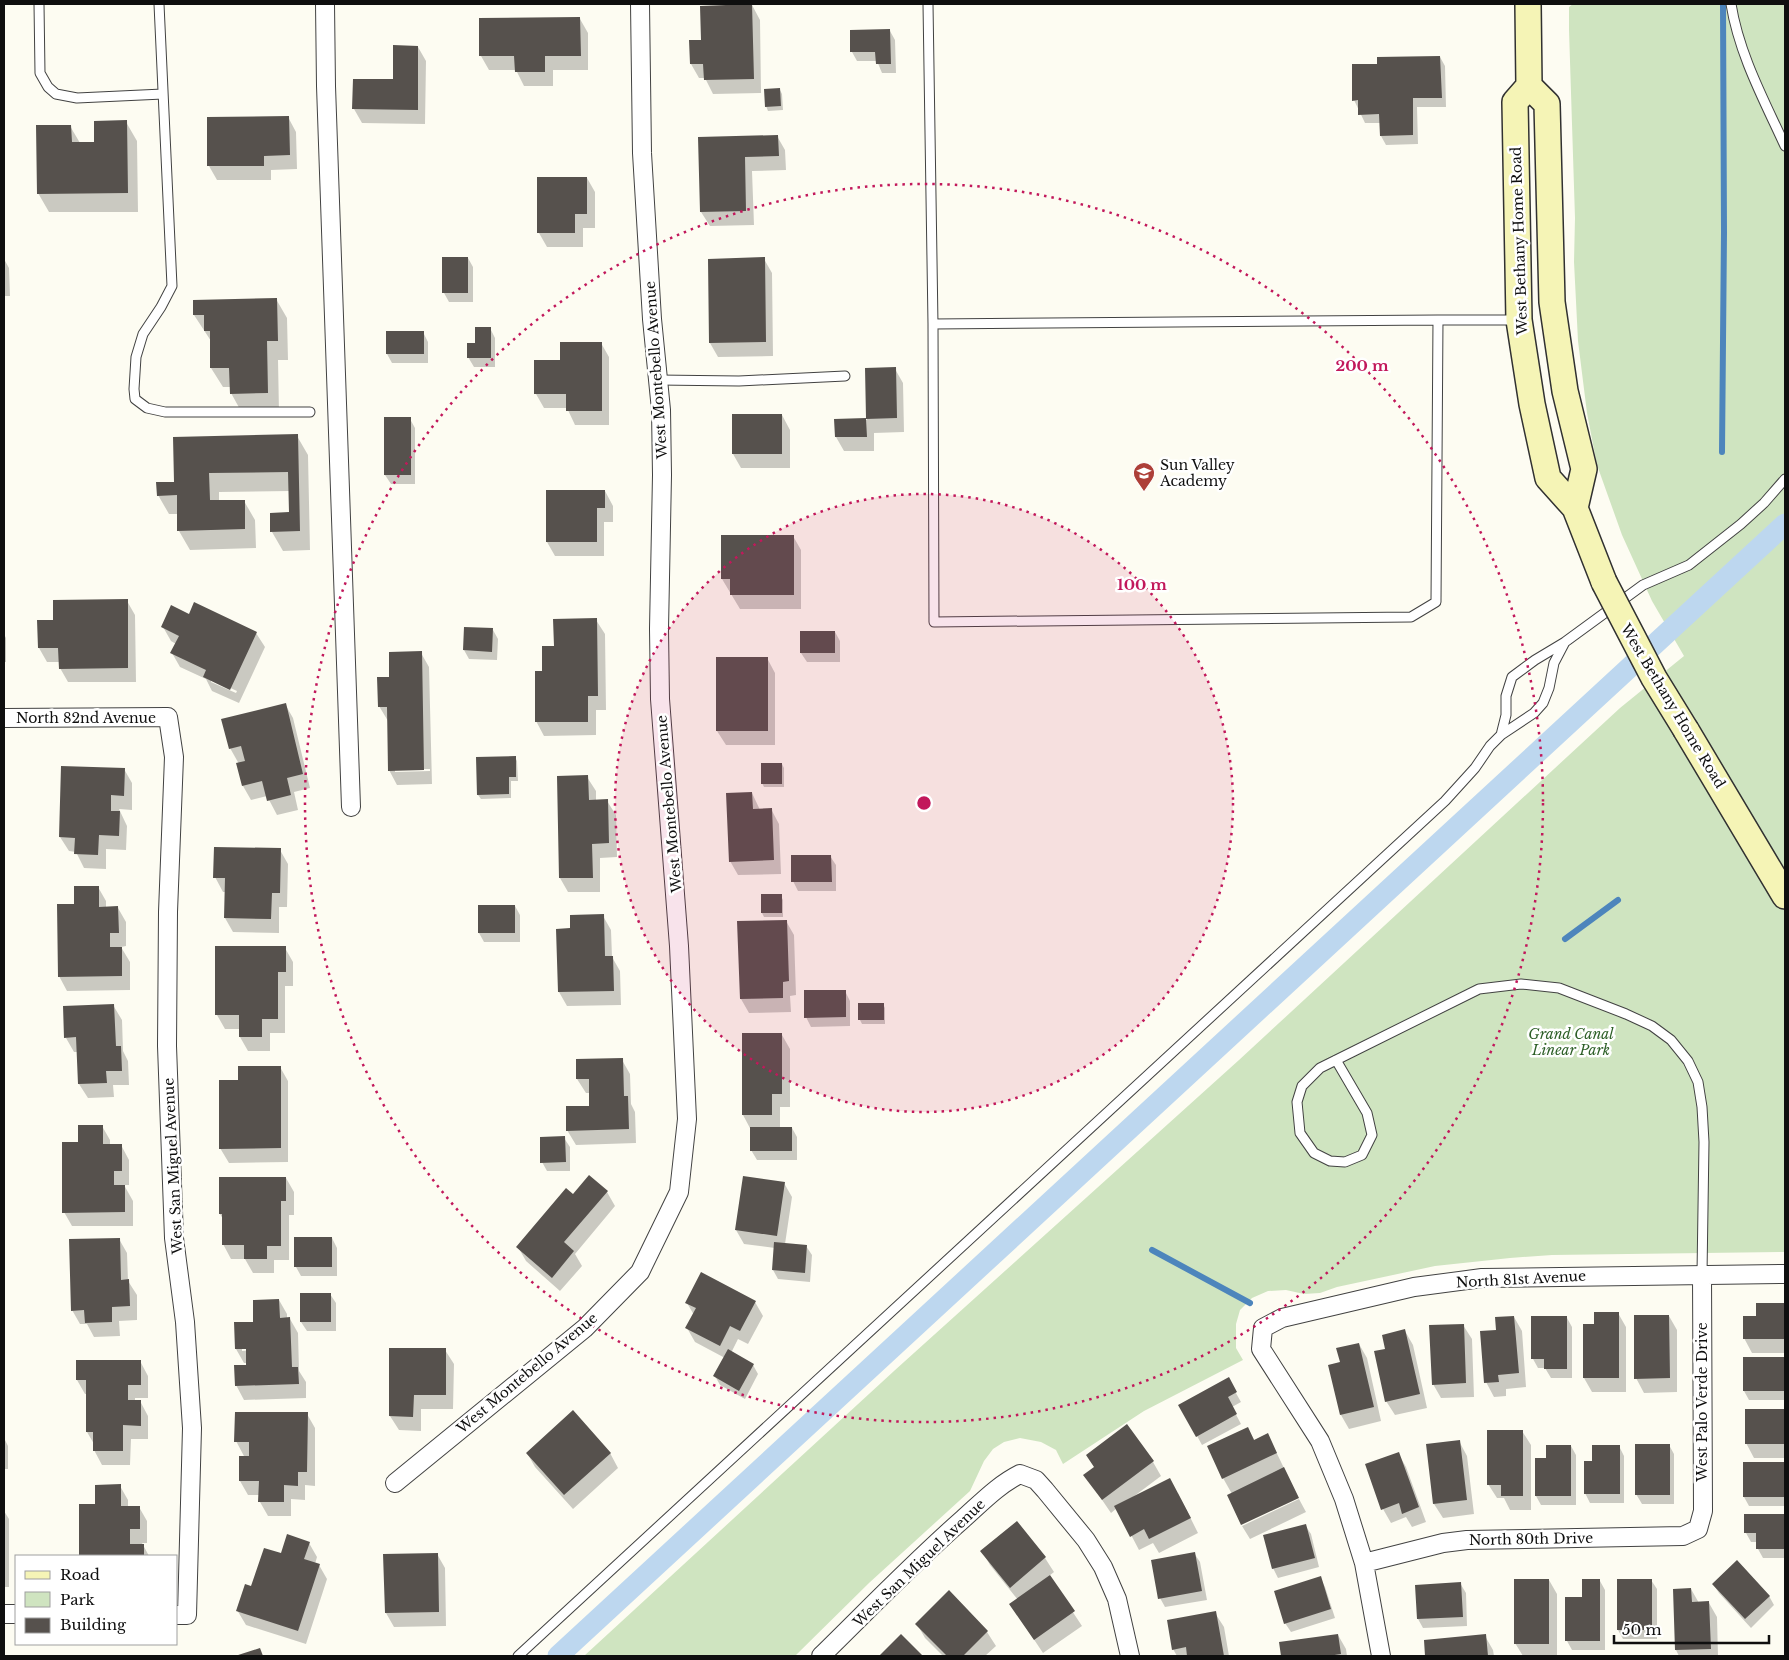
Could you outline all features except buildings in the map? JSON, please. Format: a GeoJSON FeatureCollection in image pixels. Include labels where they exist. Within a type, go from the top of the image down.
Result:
{"type":"FeatureCollection","features":[{"type":"Feature","properties":{"kind":"main road"},"geometry":{"type":"LineString","coordinates":[[1528,4],[1529,86],[1547,104],[1552,302],[1565,392],[1584,469],[1575,508]]}},
{"type":"Feature","properties":{"kind":"main road","name":"West Bethany Home Road"},"geometry":{"type":"LineString","coordinates":[[1529,86],[1515,102],[1519,320],[1532,404],[1548,478],[1575,508],[1604,582],[1649,670],[1785,896]]}},
{"type":"Feature","properties":{"kind":"street"},"geometry":{"type":"LineString","coordinates":[[325,4],[326,86],[351,807]]}},
{"type":"Feature","properties":{"kind":"street","name":"West Montebello Avenue"},"geometry":{"type":"LineString","coordinates":[[395,1483],[592,1321],[640,1272],[680,1192],[687,1119],[680,946],[660,699],[661,410],[652,319],[642,153],[640,4]]}},
{"type":"Feature","properties":{"kind":"street","name":"North 82nd Avenue"},"geometry":{"type":"LineString","coordinates":[[4,718],[168,718]]}},
{"type":"Feature","properties":{"kind":"street","name":"West San Miguel Avenue"},"geometry":{"type":"LineString","coordinates":[[168,718],[174,758],[168,912],[167,1046],[174,1238],[185,1322],[192,1428],[181,1615]]}},
{"type":"Feature","properties":{"kind":"street","name":"West Palo Verde Drive"},"geometry":{"type":"LineString","coordinates":[[1698,1529],[1703,1511],[1702,1274]]}},
{"type":"Feature","properties":{"kind":"street","name":"North 81st Avenue"},"geometry":{"type":"LineString","coordinates":[[1364,1563],[1344,1499],[1320,1441],[1261,1349],[1263,1328],[1282,1318],[1405,1290],[1482,1278],[1785,1274]]}},
{"type":"Feature","properties":{"kind":"street","name":"West San Miguel Avenue"},"geometry":{"type":"LineString","coordinates":[[821,1656],[943,1536],[1009,1479],[1020,1474],[1036,1480],[1041,1485],[1086,1540],[1103,1566],[1117,1599],[1130,1656]]}},
{"type":"Feature","properties":{"kind":"street","name":"North 80th Drive"},"geometry":{"type":"LineString","coordinates":[[1364,1563],[1428,1547],[1467,1540],[1683,1536],[1698,1529]]}},
{"type":"Feature","properties":{"kind":"street"},"geometry":{"type":"LineString","coordinates":[[1364,1563],[1375,1614],[1381,1656]]}},
{"type":"Feature","properties":{"kind":"lane"},"geometry":{"type":"LineString","coordinates":[[39,4],[40,74],[48,87],[56,94],[77,98],[162,94]]}},
{"type":"Feature","properties":{"kind":"lane"},"geometry":{"type":"LineString","coordinates":[[159,4],[172,286],[143,334],[136,357],[135,399],[147,408],[165,412],[310,412]]}},
{"type":"Feature","properties":{"kind":"lane"},"geometry":{"type":"LineString","coordinates":[[928,4],[933,324],[934,622],[1411,617],[1436,602],[1438,320]]}},
{"type":"Feature","properties":{"kind":"lane"},"geometry":{"type":"LineString","coordinates":[[1731,4],[1743,50],[1785,146]]}},
{"type":"Feature","properties":{"kind":"lane"},"geometry":{"type":"LineString","coordinates":[[933,324],[1519,320]]}},
{"type":"Feature","properties":{"kind":"lane"},"geometry":{"type":"LineString","coordinates":[[658,380],[738,381],[845,376]]}},
{"type":"Feature","properties":{"kind":"lane"},"geometry":{"type":"LineString","coordinates":[[1501,735],[1506,715],[1506,696],[1512,677],[1534,660],[1565,642],[1643,585],[1689,565],[1741,524],[1785,480]]}},
{"type":"Feature","properties":{"kind":"lane"},"geometry":{"type":"LineString","coordinates":[[518,1656],[1445,801],[1476,768],[1490,746],[1501,735],[1534,713],[1543,702],[1549,688],[1554,663],[1565,642]]}},
{"type":"Feature","properties":{"kind":"lane"},"geometry":{"type":"LineString","coordinates":[[1336,1060],[1367,1113],[1372,1135],[1362,1155],[1345,1162],[1330,1160],[1314,1153],[1300,1133],[1297,1102],[1302,1086],[1320,1068],[1336,1060],[1479,989],[1521,984],[1559,988],[1652,1026],[1671,1040],[1688,1061],[1698,1082],[1704,1142],[1702,1274]]}},
{"type":"Feature","properties":{"kind":"green space","name":"Grand Canal Linear Park"},"geometry":{"type":"Polygon","coordinates":[[[1573,4],[1785,4],[1785,1252],[1552,1255],[1510,1258],[1435,1266],[1337,1287],[1320,1293],[1304,1294],[1286,1290],[1268,1291],[1252,1298],[1240,1310],[1236,1324],[1236,1348],[1243,1360],[1144,1411],[1063,1464],[1056,1450],[1041,1442],[1020,1438],[1004,1442],[993,1449],[984,1461],[970,1491],[869,1583],[795,1656],[584,1656],[894,1371],[1239,1060],[1620,708],[1684,656],[1652,601],[1622,535],[1597,465],[1587,413],[1578,341],[1574,262],[1575,218],[1569,30],[1569,7],[1573,4]]]}},
{"type":"Feature","properties":{"kind":"waterway"},"geometry":{"type":"LineString","coordinates":[[1722,452],[1724,232],[1723,4]]}},
{"type":"Feature","properties":{"kind":"waterway"},"geometry":{"type":"LineString","coordinates":[[558,1656],[1785,524]]}},
{"type":"Feature","properties":{"kind":"waterway"},"geometry":{"type":"LineString","coordinates":[[1565,939],[1618,900]]}},
{"type":"Feature","properties":{"kind":"waterway"},"geometry":{"type":"LineString","coordinates":[[1152,1250],[1250,1303]]}},
{"type":"Feature","properties":{"kind":"place","name":"Sun Valley Academy"},"geometry":{"type":"Point","coordinates":[1144,492]}}]}
